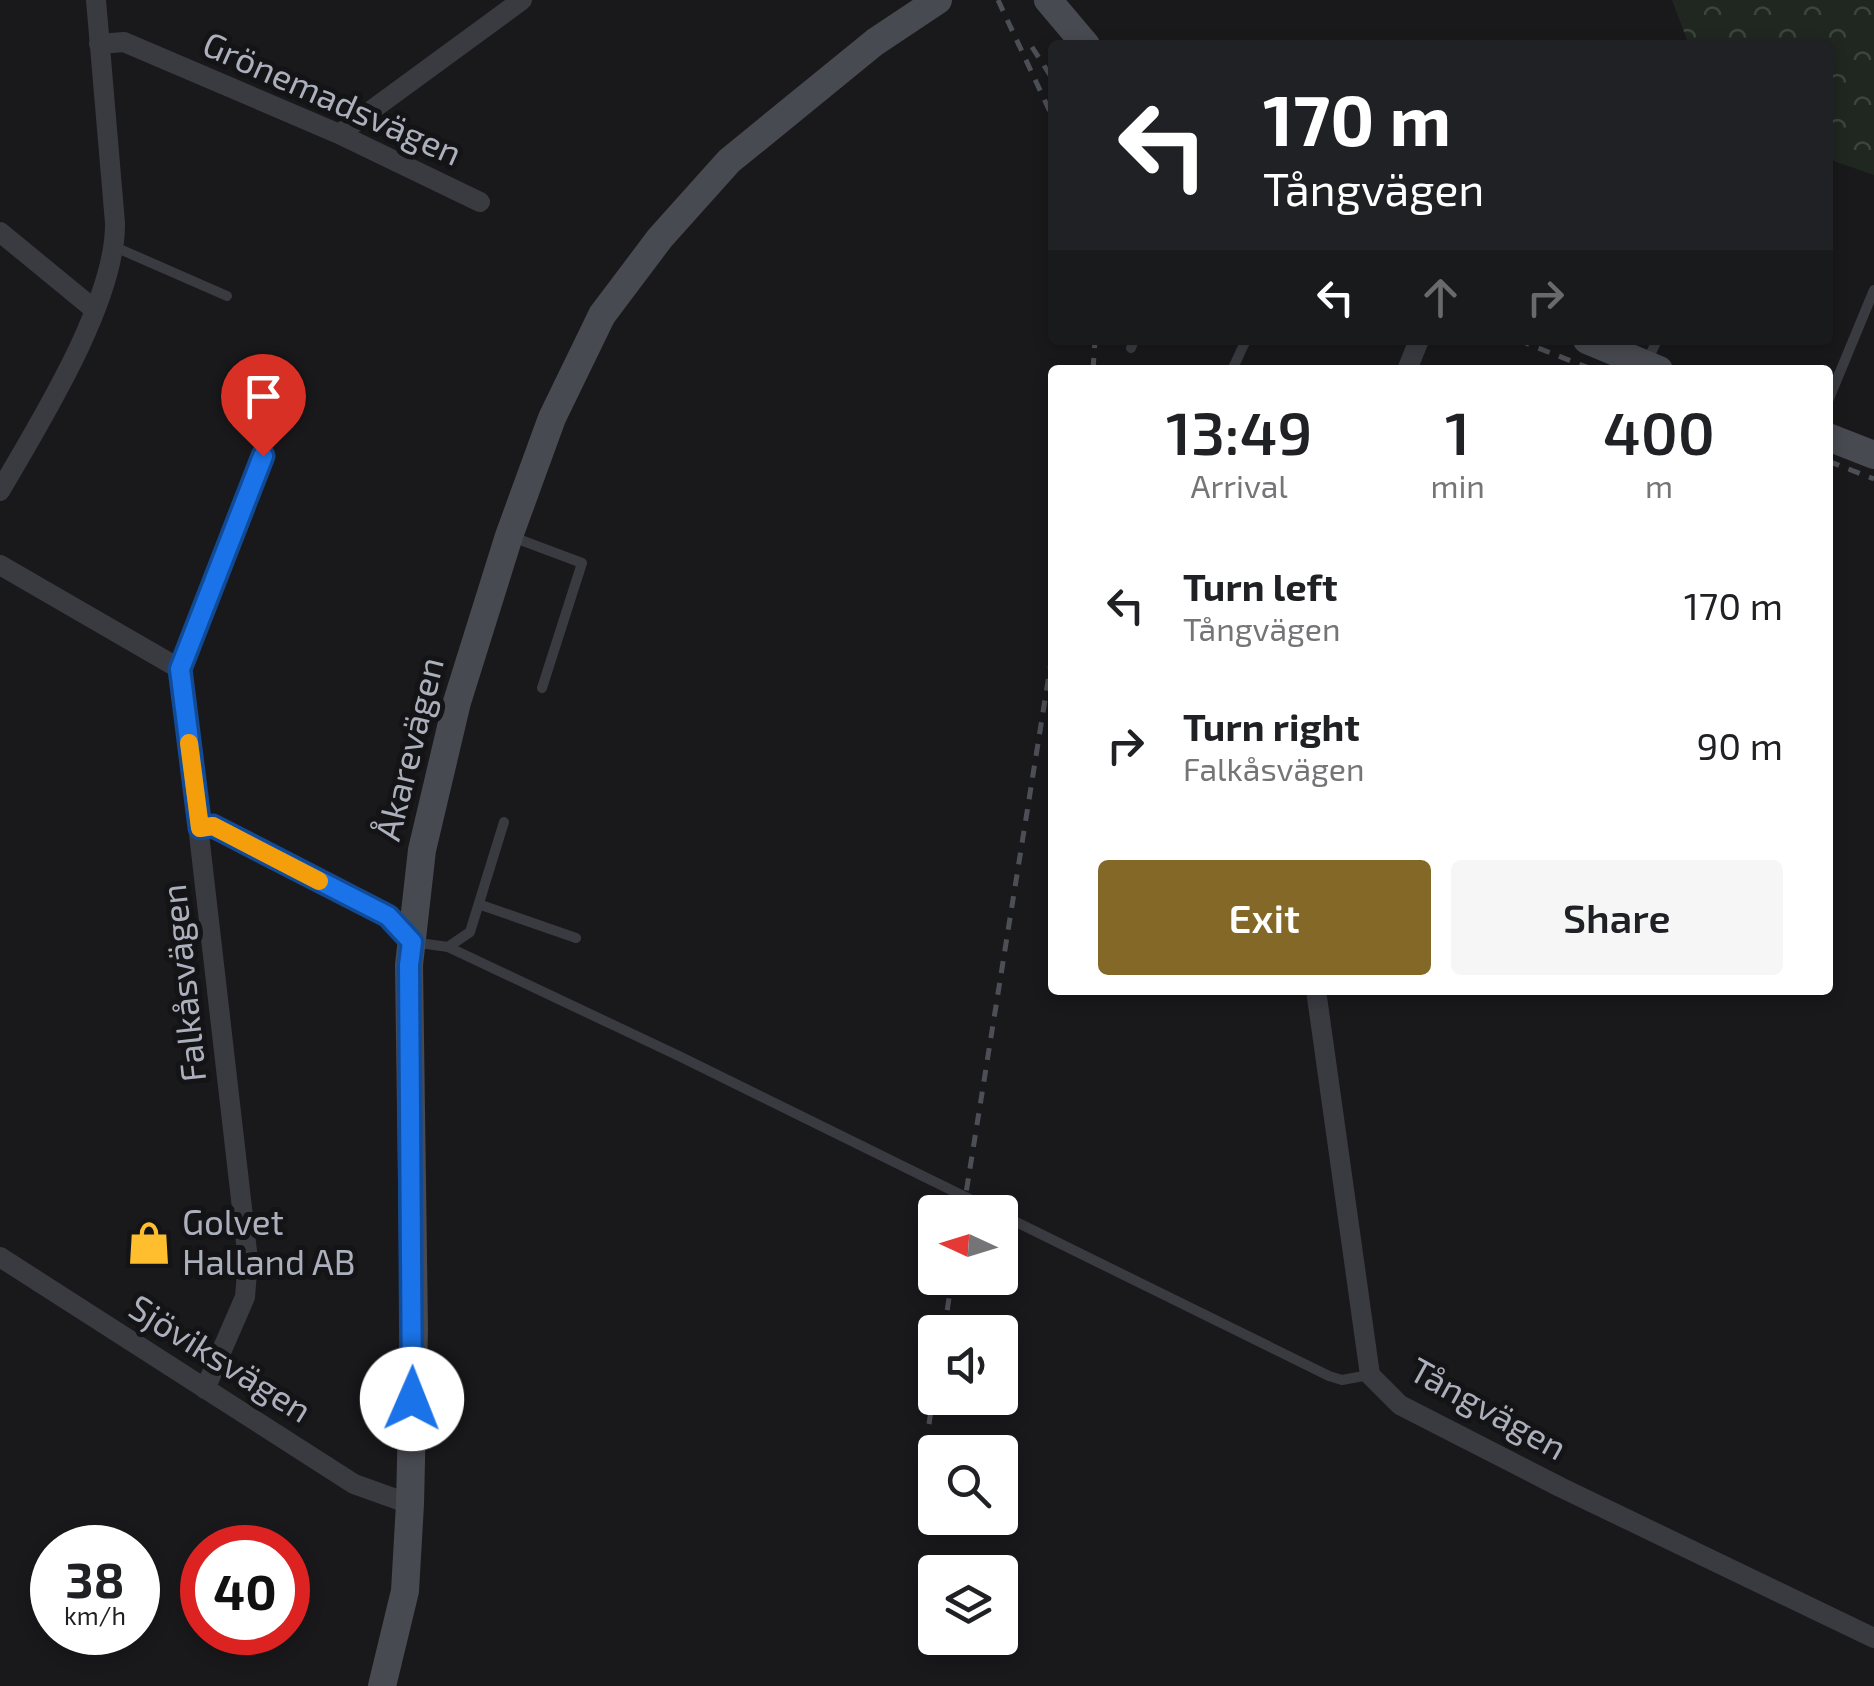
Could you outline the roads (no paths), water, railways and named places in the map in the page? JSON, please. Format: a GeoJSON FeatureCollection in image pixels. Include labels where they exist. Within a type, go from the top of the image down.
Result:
{"type":"FeatureCollection","features":[{"type":"Feature","properties":{"kind":"street"},"geometry":{"type":"LineString","coordinates":[[0,491],[95,310],[115,247],[96,0]]}},
{"type":"Feature","properties":{"kind":"street"},"geometry":{"type":"LineString","coordinates":[[339,134],[522,0]]}},
{"type":"Feature","properties":{"kind":"street","name":"Åkarevägen"},"geometry":{"type":"LineString","coordinates":[[382,1686],[405,1591],[410,1504],[414,1328],[409,965],[422,850],[457,702],[510,536],[552,418],[602,315],[660,238],[729,161],[874,42],[938,0]]}},
{"type":"Feature","properties":{"kind":"street"},"geometry":{"type":"LineString","coordinates":[[1048,0],[1082,40]]}},
{"type":"Feature","properties":{"kind":"street","name":"Grönemadsvägen"},"geometry":{"type":"LineString","coordinates":[[99,44],[124,42],[339,134],[480,202]]}},
{"type":"Feature","properties":{"kind":"street"},"geometry":{"type":"LineString","coordinates":[[0,232],[95,310]]}},
{"type":"Feature","properties":{"kind":"street"},"geometry":{"type":"LineString","coordinates":[[1606,345],[1654,358]]}},
{"type":"Feature","properties":{"kind":"street"},"geometry":{"type":"LineString","coordinates":[[1833,439],[1874,455]]}},
{"type":"Feature","properties":{"kind":"street","name":"Falkåsvägen"},"geometry":{"type":"LineString","coordinates":[[205,1389],[245,1297],[248,1260],[180,669],[263,456]]}},
{"type":"Feature","properties":{"kind":"street"},"geometry":{"type":"LineString","coordinates":[[0,565],[180,669]]}},
{"type":"Feature","properties":{"kind":"street"},"geometry":{"type":"LineString","coordinates":[[200,828],[213,826],[388,916],[412,942]]}},
{"type":"Feature","properties":{"kind":"street","name":"Tångvägen"},"geometry":{"type":"LineString","coordinates":[[1317,995],[1370,1375],[1400,1405],[1560,1487],[1874,1638]]}},
{"type":"Feature","properties":{"kind":"street","name":"Sjöviksvägen"},"geometry":{"type":"LineString","coordinates":[[0,1257],[354,1484],[410,1504]]}},
{"type":"Feature","properties":{"kind":"lane"},"geometry":{"type":"LineString","coordinates":[[115,247],[227,296]]}},
{"type":"Feature","properties":{"kind":"lane"},"geometry":{"type":"LineString","coordinates":[[1833,389],[1874,290]]}},
{"type":"Feature","properties":{"kind":"lane"},"geometry":{"type":"LineString","coordinates":[[510,536],[582,563],[542,688]]}},
{"type":"Feature","properties":{"kind":"lane"},"geometry":{"type":"LineString","coordinates":[[448,947],[470,932],[504,822]]}},
{"type":"Feature","properties":{"kind":"lane"},"geometry":{"type":"LineString","coordinates":[[480,905],[576,938]]}},
{"type":"Feature","properties":{"kind":"lane"},"geometry":{"type":"LineString","coordinates":[[412,942],[448,947],[697,1064],[1329,1376],[1342,1380],[1370,1375]]}},
{"type":"Feature","properties":{"kind":"railway"},"geometry":{"type":"LineString","coordinates":[[998,0],[1048,107]]}},
{"type":"Feature","properties":{"kind":"railway"},"geometry":{"type":"LineString","coordinates":[[1032,47],[1048,72]]}},
{"type":"Feature","properties":{"kind":"railway"},"geometry":{"type":"LineString","coordinates":[[1093,365],[1095,345]]}},
{"type":"Feature","properties":{"kind":"railway"},"geometry":{"type":"LineString","coordinates":[[1531,345],[1581,365]]}},
{"type":"Feature","properties":{"kind":"railway"},"geometry":{"type":"LineString","coordinates":[[1833,463],[1874,479]]}},
{"type":"Feature","properties":{"kind":"railway"},"geometry":{"type":"LineString","coordinates":[[966,1195],[1048,681]]}},
{"type":"Feature","properties":{"kind":"railway"},"geometry":{"type":"LineString","coordinates":[[947,1315],[949,1295]]}},
{"type":"Feature","properties":{"kind":"railway"},"geometry":{"type":"LineString","coordinates":[[929,1424],[930,1415]]}},
{"type":"Feature","properties":{"kind":"place","name":"Golvet Halland AB"},"geometry":{"type":"Point","coordinates":[149,1243]}}]}
